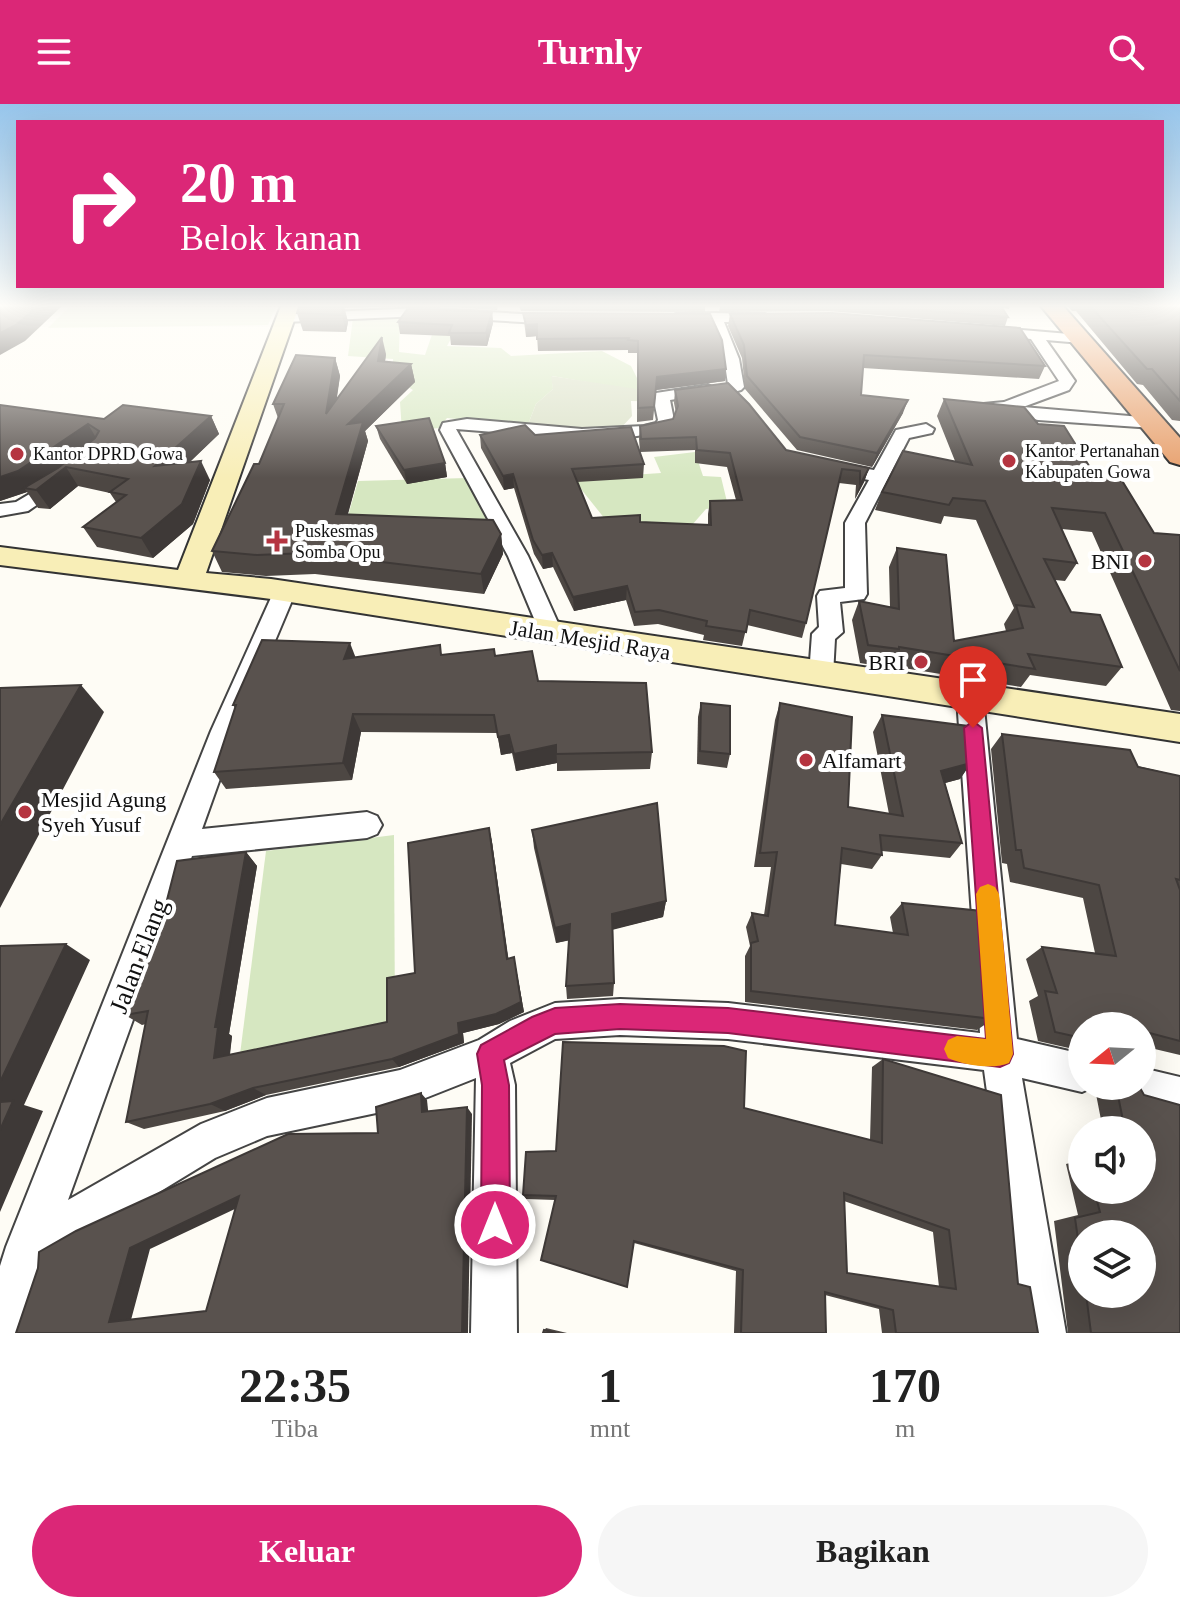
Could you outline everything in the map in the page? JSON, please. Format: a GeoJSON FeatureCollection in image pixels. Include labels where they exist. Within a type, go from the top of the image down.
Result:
{"type":"FeatureCollection","features":[{"type":"Feature","properties":{"kind":"highway"},"geometry":{"type":"LineString","coordinates":[[1099,363],[1143,423],[1180,456]]}},
{"type":"Feature","properties":{"kind":"street"},"geometry":{"type":"LineString","coordinates":[[189,579],[269,363]]}},
{"type":"Feature","properties":{"kind":"street"},"geometry":{"type":"LineString","coordinates":[[551,634],[518,556],[448,430],[449,426],[461,424],[623,434],[663,427],[666,420],[661,396],[736,387],[733,363]]}},
{"type":"Feature","properties":{"kind":"street"},"geometry":{"type":"LineString","coordinates":[[960,409],[1006,407],[1064,387],[1067,381],[1055,363]]}},
{"type":"Feature","properties":{"kind":"street"},"geometry":{"type":"LineString","coordinates":[[731,388],[747,404]]}},
{"type":"Feature","properties":{"kind":"street"},"geometry":{"type":"LineString","coordinates":[[1006,407],[1038,415],[1143,423]]}},
{"type":"Feature","properties":{"kind":"street"},"geometry":{"type":"LineString","coordinates":[[821,675],[824,634],[831,632],[828,596],[856,594],[855,523],[902,434],[926,429]]}},
{"type":"Feature","properties":{"kind":"street"},"geometry":{"type":"LineString","coordinates":[[818,465],[881,477]]}},
{"type":"Feature","properties":{"kind":"street"},"geometry":{"type":"LineString","coordinates":[[0,510],[21,507],[75,469]]}},
{"type":"Feature","properties":{"kind":"street","name":"Jalan Mesjid Raya"},"geometry":{"type":"LineString","coordinates":[[0,556],[285,591],[1180,728]]}},
{"type":"Feature","properties":{"kind":"street","name":"Jalan Elang"},"geometry":{"type":"LineString","coordinates":[[0,1324],[224,731],[285,591]]}},
{"type":"Feature","properties":{"kind":"street"},"geometry":{"type":"LineString","coordinates":[[970,698],[1000,1054],[1043,1333]]}},
{"type":"Feature","properties":{"kind":"street"},"geometry":{"type":"LineString","coordinates":[[182,844],[367,825]]}},
{"type":"Feature","properties":{"kind":"street"},"geometry":{"type":"LineString","coordinates":[[28,1247],[201,1144],[267,1117],[400,1089],[490,1054],[555,1021],[620,1017],[728,1021],[1000,1054],[1068,1070]]}},
{"type":"Feature","properties":{"kind":"street"},"geometry":{"type":"LineString","coordinates":[[490,1054],[496,1085],[494,1333]]}},
{"type":"Feature","properties":{"kind":"street"},"geometry":{"type":"LineString","coordinates":[[1156,1090],[1180,1096]]}},
{"type":"Feature","properties":{"kind":"green space"},"geometry":{"type":"Polygon","coordinates":[[[393,363],[626,363],[631,366],[644,392],[552,376],[553,389],[536,404],[527,427],[447,418],[439,428],[402,432],[400,402],[413,390],[394,379],[393,363]]]}},
{"type":"Feature","properties":{"kind":"green space"},"geometry":{"type":"Polygon","coordinates":[[[551,376],[663,393],[678,402],[631,401],[632,416],[619,430],[527,427],[536,404],[553,389],[551,376]]]}},
{"type":"Feature","properties":{"kind":"green space"},"geometry":{"type":"Polygon","coordinates":[[[695,452],[703,476],[721,477],[728,506],[706,509],[692,525],[609,524],[573,479],[661,473],[654,457],[695,452]]]}},
{"type":"Feature","properties":{"kind":"green space"},"geometry":{"type":"Polygon","coordinates":[[[467,478],[495,536],[346,523],[358,481],[467,478]]]}},
{"type":"Feature","properties":{"kind":"green space"},"geometry":{"type":"Polygon","coordinates":[[[394,835],[395,1026],[239,1062],[266,851],[394,835]]]}},
{"type":"Feature","properties":{"kind":"building"},"geometry":{"type":"Polygon","coordinates":[[[292,363],[334,363],[326,414],[363,363],[411,364],[348,424],[363,422],[336,514],[493,520],[501,534],[481,574],[307,553],[257,555],[212,551],[254,464],[259,464],[284,404],[273,404],[292,363]]]}},
{"type":"Feature","properties":{"kind":"building"},"geometry":{"type":"Polygon","coordinates":[[[638,363],[725,363],[726,369],[657,377],[654,407],[638,408],[638,363]]]}},
{"type":"Feature","properties":{"kind":"building"},"geometry":{"type":"Polygon","coordinates":[[[746,363],[863,363],[861,395],[908,400],[877,453],[800,437],[747,376],[746,363]]]}},
{"type":"Feature","properties":{"kind":"building"},"geometry":{"type":"Polygon","coordinates":[[[1001,363],[1043,363],[1045,366],[1001,363]]]}},
{"type":"Feature","properties":{"kind":"building"},"geometry":{"type":"Polygon","coordinates":[[[1142,363],[1180,363],[1180,401],[1152,369],[1147,369],[1142,363]]]}},
{"type":"Feature","properties":{"kind":"building"},"geometry":{"type":"Polygon","coordinates":[[[728,383],[786,450],[869,468],[860,485],[860,471],[842,469],[806,623],[750,610],[746,632],[706,626],[707,621],[659,610],[635,612],[627,586],[573,597],[552,553],[542,555],[533,540],[513,474],[503,476],[480,435],[525,425],[535,435],[631,427],[644,464],[572,469],[592,518],[640,515],[640,522],[711,525],[710,501],[742,500],[730,453],[697,450],[696,437],[641,439],[640,426],[673,419],[678,406],[675,390],[728,383]]]}},
{"type":"Feature","properties":{"kind":"building"},"geometry":{"type":"Polygon","coordinates":[[[944,399],[1024,407],[1038,424],[1064,426],[1096,477],[1121,479],[1154,533],[1180,535],[1180,671],[1105,513],[1052,508],[1077,563],[1044,559],[1071,612],[1100,615],[1122,667],[1028,654],[1035,669],[899,647],[868,645],[859,601],[899,609],[897,548],[946,555],[954,641],[1023,628],[1016,605],[1034,607],[985,501],[953,498],[949,505],[882,492],[903,451],[972,465],[944,399]]]}},
{"type":"Feature","properties":{"kind":"building"},"geometry":{"type":"Polygon","coordinates":[[[0,405],[104,419],[123,405],[211,416],[155,466],[201,461],[182,504],[141,538],[83,527],[126,495],[110,492],[128,479],[66,467],[36,490],[24,488],[58,468],[95,438],[99,431],[88,424],[18,471],[0,477],[0,405]]]}},
{"type":"Feature","properties":{"kind":"building"},"geometry":{"type":"Polygon","coordinates":[[[429,418],[445,463],[404,470],[376,426],[429,418]]]}},
{"type":"Feature","properties":{"kind":"building"},"geometry":{"type":"Polygon","coordinates":[[[262,640],[350,643],[344,659],[440,645],[441,655],[494,649],[495,656],[532,651],[538,681],[646,683],[652,752],[556,754],[556,745],[514,754],[509,735],[498,737],[494,715],[353,714],[343,763],[214,772],[236,705],[233,705],[262,640]]]}},
{"type":"Feature","properties":{"kind":"building"},"geometry":{"type":"Polygon","coordinates":[[[81,685],[0,825],[0,688],[81,685]]]}},
{"type":"Feature","properties":{"kind":"building"},"geometry":{"type":"Polygon","coordinates":[[[701,703],[730,706],[730,754],[700,751],[701,703]]]}},
{"type":"Feature","properties":{"kind":"building"},"geometry":{"type":"Polygon","coordinates":[[[780,703],[852,717],[848,807],[903,816],[882,715],[968,726],[971,763],[941,771],[962,843],[880,835],[882,855],[842,848],[835,925],[908,935],[902,903],[982,911],[993,1019],[751,991],[751,943],[758,941],[752,913],[768,916],[777,852],[760,853],[780,703]]]}},
{"type":"Feature","properties":{"kind":"building"},"geometry":{"type":"Polygon","coordinates":[[[1002,734],[1130,750],[1138,767],[1180,776],[1180,880],[1176,879],[1180,890],[1180,1041],[1156,1035],[1156,1012],[1068,1012],[1068,1035],[1055,1032],[1045,991],[1057,993],[1042,947],[1116,956],[1099,885],[1024,868],[1021,850],[1016,850],[1002,734]]]}},
{"type":"Feature","properties":{"kind":"building"},"geometry":{"type":"Polygon","coordinates":[[[657,803],[666,901],[612,914],[614,983],[566,986],[570,924],[555,928],[532,830],[657,803]]]}},
{"type":"Feature","properties":{"kind":"building"},"geometry":{"type":"Polygon","coordinates":[[[489,828],[507,959],[514,957],[521,1002],[496,1014],[458,1023],[459,1034],[392,1059],[253,1088],[210,1104],[126,1122],[148,1011],[125,1015],[149,932],[159,931],[177,861],[246,852],[215,1027],[218,1027],[214,1058],[387,1022],[387,978],[415,973],[408,843],[489,828]]]}},
{"type":"Feature","properties":{"kind":"building"},"geometry":{"type":"Polygon","coordinates":[[[66,944],[0,1082],[0,946],[66,944]]]}},
{"type":"Feature","properties":{"kind":"building"},"geometry":{"type":"Polygon","coordinates":[[[563,1042],[724,1046],[746,1051],[744,1108],[882,1143],[883,1059],[1001,1095],[1018,1284],[1030,1287],[1038,1333],[896,1333],[893,1310],[825,1292],[826,1333],[741,1333],[743,1270],[634,1241],[627,1287],[541,1260],[556,1196],[523,1195],[526,1152],[556,1151],[563,1042]],[[844,1193],[847,1273],[956,1289],[949,1230],[844,1193]]]}},
{"type":"Feature","properties":{"kind":"building"},"geometry":{"type":"Polygon","coordinates":[[[421,1093],[422,1112],[467,1107],[462,1333],[16,1333],[38,1268],[39,1252],[76,1231],[288,1134],[378,1133],[376,1107],[421,1093]],[[239,1196],[130,1248],[109,1322],[206,1311],[239,1196]]]}},
{"type":"Feature","properties":{"kind":"building"},"geometry":{"type":"Polygon","coordinates":[[[1156,1098],[1180,1105],[1180,1333],[1091,1333],[1088,1308],[1156,1308],[1156,1220],[1075,1220],[1100,1212],[1098,1204],[1156,1204],[1156,1116],[1122,1116],[1119,1100],[1156,1098]]]}},
{"type":"Feature","properties":{"kind":"building"},"geometry":{"type":"Polygon","coordinates":[[[13,1101],[0,1130],[0,1102],[13,1101]]]}},
{"type":"Feature","properties":{"kind":"slow traffic"},"geometry":{"type":"LineString","coordinates":[[957,1049],[1000,1054],[988,894]]}},
{"type":"Feature","properties":{"kind":"place","name":"Kantor DPRD Gowa"},"geometry":{"type":"Point","coordinates":[17,454]}},
{"type":"Feature","properties":{"kind":"place","name":"Kantor Pertanahan Kabupaten Gowa"},"geometry":{"type":"Point","coordinates":[1009,461]}},
{"type":"Feature","properties":{"kind":"place","name":"Puskesmas Somba Opu"},"geometry":{"type":"Point","coordinates":[277,541]}},
{"type":"Feature","properties":{"kind":"place","name":"BNI"},"geometry":{"type":"Point","coordinates":[1145,561]}},
{"type":"Feature","properties":{"kind":"place","name":"BRI"},"geometry":{"type":"Point","coordinates":[921,662]}},
{"type":"Feature","properties":{"kind":"place","name":"Alfamart"},"geometry":{"type":"Point","coordinates":[806,760]}},
{"type":"Feature","properties":{"kind":"place","name":"Mesjid Agung Syeh Yusuf"},"geometry":{"type":"Point","coordinates":[25,812]}},
{"type":"Feature","properties":{"kind":"route"},"geometry":{"type":"LineString","coordinates":[[495,1225],[496,1085],[490,1054],[555,1021],[620,1017],[728,1021],[1000,1054],[973,728]]}}]}
